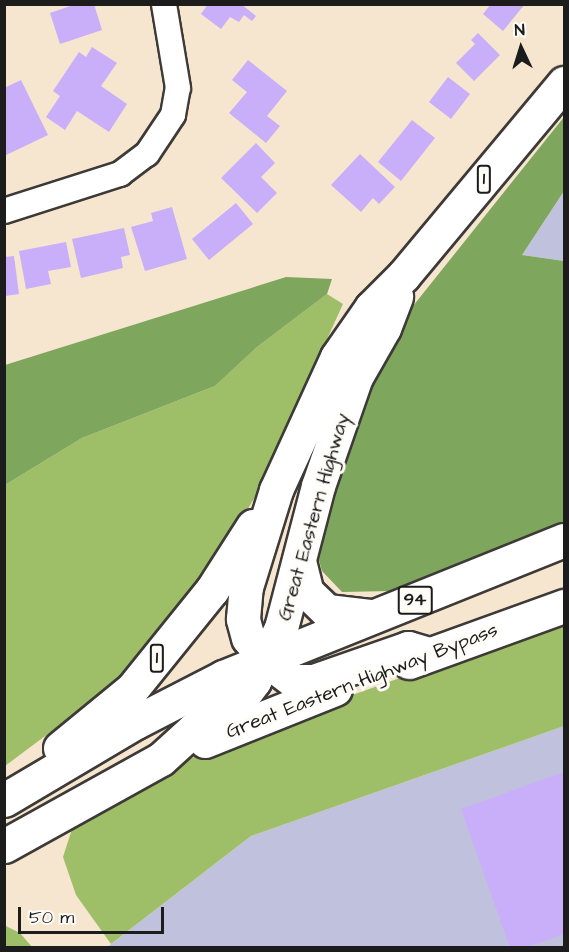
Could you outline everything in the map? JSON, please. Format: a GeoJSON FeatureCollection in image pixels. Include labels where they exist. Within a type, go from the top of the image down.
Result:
{"type":"FeatureCollection","features":[{"type":"Feature","properties":{"kind":"highway","name":"Great Eastern Highway"},"geometry":{"type":"LineString","coordinates":[[429,654],[408,648],[313,681],[294,681],[266,660],[248,639],[243,619],[246,587],[276,490],[336,357],[371,308],[404,275],[564,83]]}},
{"type":"Feature","properties":{"kind":"highway","name":"Great Eastern Highway"},"geometry":{"type":"LineString","coordinates":[[4,846],[161,759],[194,729],[242,697],[266,660],[281,628],[318,486],[356,377],[384,328],[404,275]]}},
{"type":"Feature","properties":{"kind":"highway","name":"1"},"geometry":{"type":"LineString","coordinates":[[4,798],[132,689],[212,590],[276,490]]}},
{"type":"Feature","properties":{"kind":"highway","name":"94"},"geometry":{"type":"LineString","coordinates":[[4,798],[136,722],[266,660],[564,540]]}},
{"type":"Feature","properties":{"kind":"highway"},"geometry":{"type":"LineString","coordinates":[[299,561],[307,592],[327,611],[372,616]]}},
{"type":"Feature","properties":{"kind":"highway","name":"Great Eastern Highway Bypass"},"geometry":{"type":"LineString","coordinates":[[161,759],[287,706],[564,606]]}},
{"type":"Feature","properties":{"kind":"street"},"geometry":{"type":"LineString","coordinates":[[4,211],[120,174],[147,154],[173,115],[178,88],[177,61],[164,19],[164,4]]}},
{"type":"Feature","properties":{"kind":"shaded area"},"geometry":{"type":"Polygon","coordinates":[[[564,191],[564,261],[522,255],[564,191]]]}},
{"type":"Feature","properties":{"kind":"shaded area"},"geometry":{"type":"Polygon","coordinates":[[[564,726],[564,947],[106,948],[251,836],[564,726]]]}},
{"type":"Feature","properties":{"kind":"green space"},"geometry":{"type":"Polygon","coordinates":[[[564,117],[564,191],[522,255],[564,261],[564,522],[390,591],[342,592],[322,571],[314,543],[360,403],[413,306],[564,117]]]}},
{"type":"Feature","properties":{"kind":"green space"},"geometry":{"type":"Polygon","coordinates":[[[286,277],[332,279],[327,294],[257,347],[215,386],[82,438],[5,485],[5,365],[286,277]]]}},
{"type":"Feature","properties":{"kind":"green space"},"geometry":{"type":"Polygon","coordinates":[[[327,294],[343,304],[255,497],[198,591],[128,674],[5,766],[5,485],[82,438],[215,386],[257,347],[327,294]]]}},
{"type":"Feature","properties":{"kind":"green space"},"geometry":{"type":"Polygon","coordinates":[[[564,619],[564,726],[251,836],[111,944],[76,895],[63,857],[72,829],[88,812],[227,740],[564,619]]]}},
{"type":"Feature","properties":{"kind":"green space"},"geometry":{"type":"Polygon","coordinates":[[[4,925],[20,933],[32,947],[5,947],[4,925]]]}},
{"type":"Feature","properties":{"kind":"building"},"geometry":{"type":"Polygon","coordinates":[[[76,4],[94,4],[102,30],[60,44],[50,13],[76,4]]]}},
{"type":"Feature","properties":{"kind":"building"},"geometry":{"type":"Polygon","coordinates":[[[208,4],[241,4],[256,16],[252,21],[244,15],[239,22],[230,17],[221,29],[201,14],[208,4]]]}},
{"type":"Feature","properties":{"kind":"building"},"geometry":{"type":"Polygon","coordinates":[[[491,4],[525,4],[503,31],[483,14],[491,4]]]}},
{"type":"Feature","properties":{"kind":"building"},"geometry":{"type":"Polygon","coordinates":[[[478,33],[500,55],[474,81],[456,63],[475,44],[471,40],[478,33]]]}},
{"type":"Feature","properties":{"kind":"building"},"geometry":{"type":"Polygon","coordinates":[[[92,47],[117,63],[101,86],[127,104],[109,132],[77,111],[65,130],[46,117],[60,96],[53,91],[79,52],[86,57],[92,47]]]}},
{"type":"Feature","properties":{"kind":"building"},"geometry":{"type":"Polygon","coordinates":[[[248,60],[287,91],[267,116],[280,126],[266,143],[229,113],[247,92],[232,80],[248,60]]]}},
{"type":"Feature","properties":{"kind":"building"},"geometry":{"type":"Polygon","coordinates":[[[448,77],[470,94],[451,119],[429,102],[448,77]]]}},
{"type":"Feature","properties":{"kind":"building"},"geometry":{"type":"Polygon","coordinates":[[[21,80],[48,135],[4,156],[4,88],[21,80]]]}},
{"type":"Feature","properties":{"kind":"building"},"geometry":{"type":"Polygon","coordinates":[[[412,120],[435,138],[401,181],[378,162],[412,120]]]}},
{"type":"Feature","properties":{"kind":"building"},"geometry":{"type":"Polygon","coordinates":[[[256,143],[275,163],[261,177],[277,193],[257,213],[221,178],[256,143]]]}},
{"type":"Feature","properties":{"kind":"building"},"geometry":{"type":"Polygon","coordinates":[[[360,154],[395,187],[379,204],[373,198],[361,212],[331,185],[360,154]]]}},
{"type":"Feature","properties":{"kind":"building"},"geometry":{"type":"Polygon","coordinates":[[[236,203],[253,224],[209,260],[192,239],[236,203]]]}},
{"type":"Feature","properties":{"kind":"building"},"geometry":{"type":"Polygon","coordinates":[[[172,207],[187,259],[145,271],[131,227],[153,221],[151,213],[172,207]]]}},
{"type":"Feature","properties":{"kind":"building"},"geometry":{"type":"Polygon","coordinates":[[[124,228],[130,255],[121,257],[123,268],[81,278],[72,239],[124,228]]]}},
{"type":"Feature","properties":{"kind":"building"},"geometry":{"type":"Polygon","coordinates":[[[66,242],[71,267],[48,271],[51,284],[26,289],[19,251],[66,242]]]}},
{"type":"Feature","properties":{"kind":"building"},"geometry":{"type":"Polygon","coordinates":[[[14,256],[19,294],[5,296],[5,257],[14,256]]]}},
{"type":"Feature","properties":{"kind":"building"},"geometry":{"type":"Polygon","coordinates":[[[564,772],[564,934],[525,948],[510,948],[461,809],[564,772]]]}}]}
